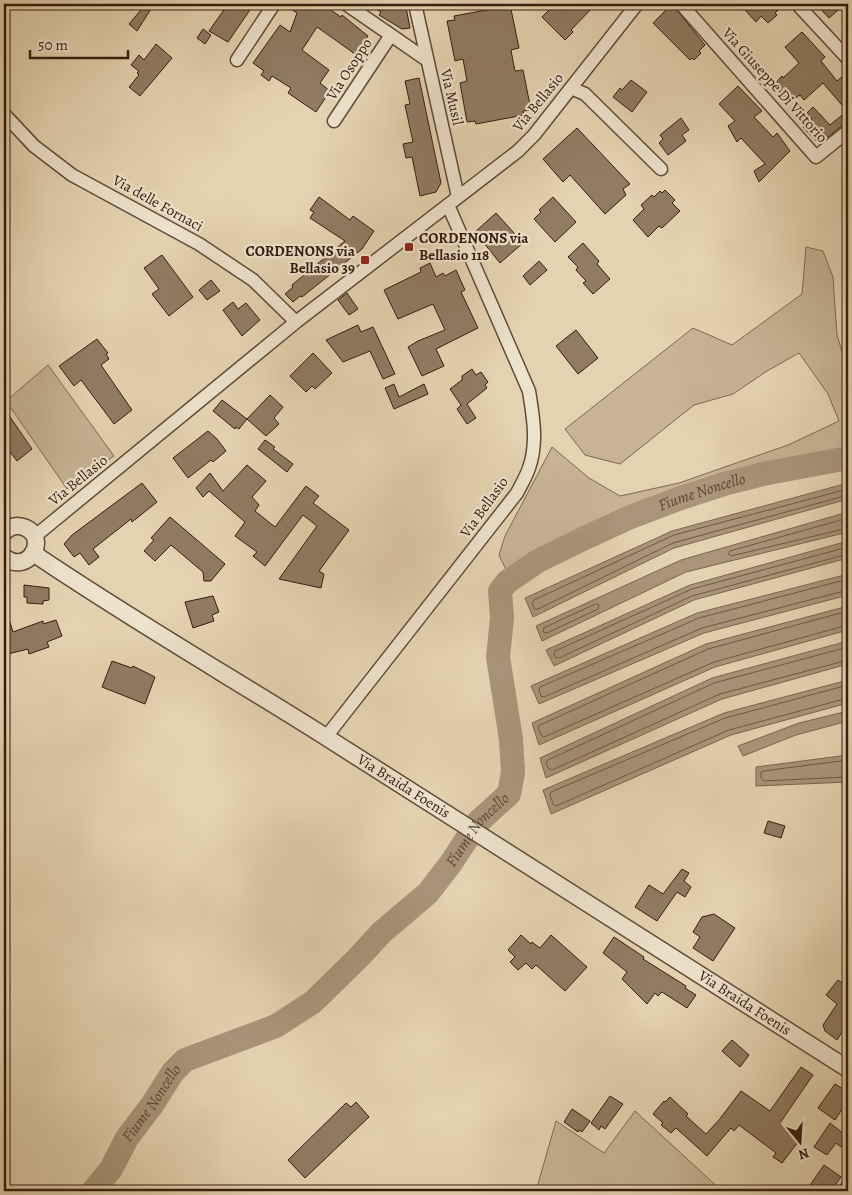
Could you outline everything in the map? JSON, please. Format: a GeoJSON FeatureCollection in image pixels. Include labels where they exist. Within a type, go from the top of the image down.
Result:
{"type":"FeatureCollection","features":[{"type":"Feature","properties":{"kind":"street"},"geometry":{"type":"LineString","coordinates":[[237,60],[274,4]]}},
{"type":"Feature","properties":{"kind":"street","name":"Via Osoppo"},"geometry":{"type":"LineString","coordinates":[[346,4],[427,60]]}},
{"type":"Feature","properties":{"kind":"street","name":"Via Musil"},"geometry":{"type":"LineString","coordinates":[[415,4],[453,201]]}},
{"type":"Feature","properties":{"kind":"street","name":"Via Bellasio"},"geometry":{"type":"LineString","coordinates":[[34,537],[296,322],[518,151],[534,135],[637,4]]}},
{"type":"Feature","properties":{"kind":"street","name":"Via Giuseppe Di Vittorio"},"geometry":{"type":"LineString","coordinates":[[681,4],[816,157],[848,131]]}},
{"type":"Feature","properties":{"kind":"street"},"geometry":{"type":"LineString","coordinates":[[797,4],[848,59]]}},
{"type":"Feature","properties":{"kind":"street","name":"Via Osoppo"},"geometry":{"type":"LineString","coordinates":[[334,121],[391,35]]}},
{"type":"Feature","properties":{"kind":"street"},"geometry":{"type":"LineString","coordinates":[[571,88],[585,94],[661,169]]}},
{"type":"Feature","properties":{"kind":"street","name":"Via delle Fornaci"},"geometry":{"type":"LineString","coordinates":[[4,114],[34,146],[72,175],[199,244],[253,280],[296,322]]}},
{"type":"Feature","properties":{"kind":"street","name":"Via Bellasio"},"geometry":{"type":"LineString","coordinates":[[326,737],[516,493],[529,468],[533,446],[534,422],[529,391],[453,201]]}},
{"type":"Feature","properties":{"kind":"street"},"geometry":{"type":"LineString","coordinates":[[4,532],[12,526],[19,526],[28,529],[36,542],[33,553],[23,562],[14,562],[4,558]]}},
{"type":"Feature","properties":{"kind":"street","name":"Via Braida Foenis"},"geometry":{"type":"LineString","coordinates":[[33,553],[598,908],[848,1069]]}},
{"type":"Feature","properties":{"kind":"street"},"geometry":{"type":"LineString","coordinates":[[844,1191],[848,1186]]}},
{"type":"Feature","properties":{"kind":"shaded area"},"geometry":{"type":"Polygon","coordinates":[[[806,247],[823,251],[833,277],[837,335],[848,371],[848,458],[763,474],[678,499],[628,518],[589,536],[538,561],[520,573],[507,572],[499,555],[505,536],[552,447],[589,478],[620,496],[679,483],[788,445],[839,421],[828,394],[799,353],[767,371],[733,394],[694,405],[620,464],[585,455],[565,429],[693,328],[732,345],[802,294],[806,247]]]}},
{"type":"Feature","properties":{"kind":"shaded area"},"geometry":{"type":"Polygon","coordinates":[[[48,365],[114,456],[67,489],[6,401],[48,365]]]}},
{"type":"Feature","properties":{"kind":"shaded area"},"geometry":{"type":"Polygon","coordinates":[[[635,1111],[722,1191],[536,1191],[556,1121],[604,1153],[635,1111]]]}},
{"type":"Feature","properties":{"kind":"water"},"geometry":{"type":"Polygon","coordinates":[[[848,483],[848,499],[674,548],[533,617],[525,598],[672,531],[848,483]]]}},
{"type":"Feature","properties":{"kind":"water"},"geometry":{"type":"Polygon","coordinates":[[[848,512],[848,532],[686,572],[542,641],[536,626],[681,560],[848,512]]]}},
{"type":"Feature","properties":{"kind":"water"},"geometry":{"type":"Polygon","coordinates":[[[848,541],[848,558],[694,600],[554,666],[546,650],[690,585],[848,541]]]}},
{"type":"Feature","properties":{"kind":"water"},"geometry":{"type":"Polygon","coordinates":[[[848,574],[848,595],[704,633],[539,704],[531,686],[697,613],[848,574]]]}},
{"type":"Feature","properties":{"kind":"water"},"geometry":{"type":"Polygon","coordinates":[[[848,606],[848,630],[715,667],[539,745],[532,723],[706,644],[848,606]]]}},
{"type":"Feature","properties":{"kind":"water"},"geometry":{"type":"Polygon","coordinates":[[[848,641],[848,664],[722,699],[546,778],[540,758],[712,678],[848,641]]]}},
{"type":"Feature","properties":{"kind":"water"},"geometry":{"type":"Polygon","coordinates":[[[848,680],[848,703],[731,735],[551,814],[543,790],[724,713],[848,680]]]}},
{"type":"Feature","properties":{"kind":"water"},"geometry":{"type":"Polygon","coordinates":[[[848,711],[848,721],[796,735],[743,756],[738,746],[799,723],[848,711]]]}},
{"type":"Feature","properties":{"kind":"water"},"geometry":{"type":"Polygon","coordinates":[[[848,755],[848,782],[756,786],[756,767],[848,755]]]}},
{"type":"Feature","properties":{"kind":"building"},"geometry":{"type":"Polygon","coordinates":[[[146,4],[154,4],[137,31],[129,24],[146,4]]]}},
{"type":"Feature","properties":{"kind":"building"},"geometry":{"type":"Polygon","coordinates":[[[228,4],[254,4],[228,42],[209,31],[228,4]]]}},
{"type":"Feature","properties":{"kind":"building"},"geometry":{"type":"Polygon","coordinates":[[[283,4],[322,4],[341,17],[342,15],[368,36],[355,54],[317,27],[302,50],[329,70],[320,83],[330,91],[316,112],[288,93],[291,88],[272,76],[269,81],[261,75],[264,71],[253,63],[280,25],[290,32],[297,13],[283,4]]]}},
{"type":"Feature","properties":{"kind":"building"},"geometry":{"type":"Polygon","coordinates":[[[368,4],[397,4],[402,8],[406,7],[410,28],[402,29],[379,15],[381,12],[368,4]]]}},
{"type":"Feature","properties":{"kind":"building"},"geometry":{"type":"Polygon","coordinates":[[[555,4],[596,4],[571,30],[573,32],[565,40],[542,17],[555,4]]]}},
{"type":"Feature","properties":{"kind":"building"},"geometry":{"type":"Polygon","coordinates":[[[672,4],[705,45],[699,51],[701,53],[694,60],[692,58],[690,60],[653,23],[672,4]]]}},
{"type":"Feature","properties":{"kind":"building"},"geometry":{"type":"Polygon","coordinates":[[[750,4],[785,4],[768,23],[761,16],[756,22],[745,10],[750,4]]]}},
{"type":"Feature","properties":{"kind":"building"},"geometry":{"type":"Polygon","coordinates":[[[816,4],[845,4],[829,18],[816,4]]]}},
{"type":"Feature","properties":{"kind":"building"},"geometry":{"type":"Polygon","coordinates":[[[502,7],[503,10],[511,9],[519,48],[511,50],[513,61],[515,71],[523,70],[531,110],[523,111],[524,115],[476,124],[475,121],[467,122],[460,83],[467,81],[463,59],[455,61],[447,21],[455,20],[454,16],[502,7]]]}},
{"type":"Feature","properties":{"kind":"building"},"geometry":{"type":"Polygon","coordinates":[[[203,29],[211,35],[205,44],[197,38],[203,29]]]}},
{"type":"Feature","properties":{"kind":"building"},"geometry":{"type":"Polygon","coordinates":[[[802,32],[825,57],[821,61],[837,81],[843,76],[848,81],[848,123],[828,137],[825,134],[817,142],[803,127],[812,119],[807,113],[813,107],[830,125],[847,111],[823,83],[804,100],[800,95],[788,102],[774,85],[799,63],[785,47],[802,32]]]}},
{"type":"Feature","properties":{"kind":"building"},"geometry":{"type":"Polygon","coordinates":[[[156,44],[172,58],[140,96],[129,87],[139,75],[137,73],[139,71],[131,65],[139,55],[144,60],[156,44]]]}},
{"type":"Feature","properties":{"kind":"building"},"geometry":{"type":"Polygon","coordinates":[[[419,78],[441,183],[436,192],[420,196],[412,157],[406,158],[403,144],[413,142],[405,105],[410,104],[405,81],[419,78]]]}},
{"type":"Feature","properties":{"kind":"building"},"geometry":{"type":"Polygon","coordinates":[[[631,80],[647,92],[632,112],[613,97],[620,88],[622,90],[631,80]]]}},
{"type":"Feature","properties":{"kind":"building"},"geometry":{"type":"Polygon","coordinates":[[[738,86],[762,111],[754,117],[773,137],[777,133],[790,151],[759,182],[754,171],[765,164],[741,138],[737,142],[728,126],[735,121],[719,104],[738,86]]]}},
{"type":"Feature","properties":{"kind":"building"},"geometry":{"type":"Polygon","coordinates":[[[681,118],[689,130],[682,135],[686,141],[668,155],[659,143],[663,139],[660,135],[681,118]]]}},
{"type":"Feature","properties":{"kind":"building"},"geometry":{"type":"Polygon","coordinates":[[[577,128],[630,184],[623,189],[626,195],[605,214],[570,175],[563,182],[543,159],[577,128]]]}},
{"type":"Feature","properties":{"kind":"building"},"geometry":{"type":"Polygon","coordinates":[[[665,190],[675,200],[672,203],[680,211],[662,228],[659,226],[648,237],[633,220],[644,209],[641,205],[652,195],[654,197],[660,191],[662,193],[665,190]]]}},
{"type":"Feature","properties":{"kind":"building"},"geometry":{"type":"Polygon","coordinates":[[[319,197],[350,220],[353,216],[374,231],[362,249],[302,297],[300,296],[293,302],[285,294],[293,287],[292,285],[345,241],[310,218],[314,212],[310,210],[319,197]]]}},
{"type":"Feature","properties":{"kind":"building"},"geometry":{"type":"Polygon","coordinates":[[[553,197],[576,222],[555,242],[534,219],[541,212],[539,210],[553,197]]]}},
{"type":"Feature","properties":{"kind":"building"},"geometry":{"type":"Polygon","coordinates":[[[496,213],[523,243],[500,263],[475,232],[496,213]]]}},
{"type":"Feature","properties":{"kind":"building"},"geometry":{"type":"Polygon","coordinates":[[[583,243],[599,261],[597,264],[610,279],[593,294],[583,283],[586,281],[576,270],[578,267],[568,257],[583,243]]]}},
{"type":"Feature","properties":{"kind":"building"},"geometry":{"type":"Polygon","coordinates":[[[162,255],[193,297],[169,316],[152,294],[159,289],[144,268],[162,255]]]}},
{"type":"Feature","properties":{"kind":"building"},"geometry":{"type":"Polygon","coordinates":[[[539,261],[547,270],[530,285],[523,276],[539,261]]]}},
{"type":"Feature","properties":{"kind":"building"},"geometry":{"type":"Polygon","coordinates":[[[430,263],[436,277],[443,273],[445,276],[456,270],[465,290],[461,292],[478,328],[436,349],[444,366],[422,376],[408,347],[445,330],[433,304],[398,319],[384,290],[421,272],[420,268],[430,263]]]}},
{"type":"Feature","properties":{"kind":"building"},"geometry":{"type":"Polygon","coordinates":[[[211,280],[220,291],[207,300],[199,290],[211,280]]]}},
{"type":"Feature","properties":{"kind":"building"},"geometry":{"type":"Polygon","coordinates":[[[347,293],[358,309],[349,315],[338,300],[347,293]]]}},
{"type":"Feature","properties":{"kind":"building"},"geometry":{"type":"Polygon","coordinates":[[[233,302],[238,309],[246,303],[260,320],[242,336],[223,310],[233,302]]]}},
{"type":"Feature","properties":{"kind":"building"},"geometry":{"type":"Polygon","coordinates":[[[358,325],[361,332],[373,327],[395,374],[383,379],[370,351],[343,362],[326,340],[358,325]]]}},
{"type":"Feature","properties":{"kind":"building"},"geometry":{"type":"Polygon","coordinates":[[[576,330],[598,358],[578,374],[556,346],[576,330]]]}},
{"type":"Feature","properties":{"kind":"building"},"geometry":{"type":"Polygon","coordinates":[[[97,339],[108,353],[106,354],[109,359],[101,365],[132,410],[114,424],[81,380],[74,386],[59,366],[97,339]]]}},
{"type":"Feature","properties":{"kind":"building"},"geometry":{"type":"Polygon","coordinates":[[[313,353],[332,373],[315,389],[312,386],[306,392],[290,376],[313,353]]]}},
{"type":"Feature","properties":{"kind":"building"},"geometry":{"type":"Polygon","coordinates":[[[472,369],[476,375],[481,372],[488,382],[485,385],[487,388],[467,404],[476,418],[467,424],[457,409],[461,405],[450,389],[462,380],[462,376],[472,369]]]}},
{"type":"Feature","properties":{"kind":"building"},"geometry":{"type":"Polygon","coordinates":[[[394,384],[399,397],[424,384],[428,394],[394,409],[385,388],[394,384]]]}},
{"type":"Feature","properties":{"kind":"building"},"geometry":{"type":"Polygon","coordinates":[[[270,395],[283,407],[274,418],[279,424],[266,436],[247,419],[270,395]]]}},
{"type":"Feature","properties":{"kind":"building"},"geometry":{"type":"Polygon","coordinates":[[[222,400],[247,419],[239,429],[236,427],[235,429],[213,411],[222,400]]]}},
{"type":"Feature","properties":{"kind":"building"},"geometry":{"type":"Polygon","coordinates":[[[4,408],[32,449],[17,461],[4,444],[4,408]]]}},
{"type":"Feature","properties":{"kind":"building"},"geometry":{"type":"Polygon","coordinates":[[[208,431],[226,451],[188,478],[173,458],[208,431]]]}},
{"type":"Feature","properties":{"kind":"building"},"geometry":{"type":"Polygon","coordinates":[[[265,440],[275,447],[273,449],[293,464],[287,472],[258,449],[265,440]]]}},
{"type":"Feature","properties":{"kind":"building"},"geometry":{"type":"Polygon","coordinates":[[[247,465],[266,481],[252,497],[259,505],[255,511],[275,527],[306,486],[319,496],[313,503],[349,530],[319,571],[324,574],[321,588],[279,579],[317,526],[303,515],[265,566],[253,556],[257,552],[235,536],[245,522],[209,491],[203,497],[196,488],[210,473],[223,491],[247,465]]]}},
{"type":"Feature","properties":{"kind":"building"},"geometry":{"type":"Polygon","coordinates":[[[142,483],[157,502],[132,522],[131,519],[93,549],[99,557],[89,565],[80,553],[74,557],[64,544],[72,535],[142,483]]]}},
{"type":"Feature","properties":{"kind":"building"},"geometry":{"type":"Polygon","coordinates":[[[170,517],[225,564],[211,581],[204,581],[203,572],[171,545],[155,561],[144,551],[154,540],[151,538],[170,517]]]}},
{"type":"Feature","properties":{"kind":"building"},"geometry":{"type":"Polygon","coordinates":[[[24,585],[49,588],[49,600],[43,601],[43,604],[27,603],[27,597],[24,597],[24,585]]]}},
{"type":"Feature","properties":{"kind":"building"},"geometry":{"type":"Polygon","coordinates":[[[213,596],[219,612],[212,615],[214,621],[193,628],[185,602],[213,596]]]}},
{"type":"Feature","properties":{"kind":"building"},"geometry":{"type":"Polygon","coordinates":[[[4,610],[6,610],[13,632],[43,621],[43,624],[56,620],[62,636],[47,642],[49,647],[29,654],[28,649],[4,655],[4,610]]]}},
{"type":"Feature","properties":{"kind":"building"},"geometry":{"type":"Polygon","coordinates":[[[112,661],[132,668],[133,666],[155,677],[145,704],[102,687],[112,661]]]}},
{"type":"Feature","properties":{"kind":"building"},"geometry":{"type":"Polygon","coordinates":[[[768,821],[785,826],[781,838],[764,833],[768,821]]]}},
{"type":"Feature","properties":{"kind":"building"},"geometry":{"type":"Polygon","coordinates":[[[682,869],[689,873],[684,881],[691,887],[685,897],[677,892],[657,921],[635,907],[649,885],[663,894],[682,869]]]}},
{"type":"Feature","properties":{"kind":"building"},"geometry":{"type":"Polygon","coordinates":[[[714,914],[735,928],[713,961],[693,948],[700,937],[693,932],[702,917],[714,914]]]}},
{"type":"Feature","properties":{"kind":"building"},"geometry":{"type":"Polygon","coordinates":[[[521,935],[531,944],[532,942],[540,948],[551,935],[587,967],[565,991],[536,965],[532,969],[526,963],[518,970],[510,962],[515,957],[508,950],[521,935]]]}},
{"type":"Feature","properties":{"kind":"building"},"geometry":{"type":"Polygon","coordinates":[[[614,937],[644,957],[643,959],[686,986],[685,988],[696,995],[687,1008],[662,992],[658,996],[655,993],[647,1004],[622,979],[627,972],[603,953],[614,937]]]}},
{"type":"Feature","properties":{"kind":"building"},"geometry":{"type":"Polygon","coordinates":[[[838,980],[848,987],[848,1023],[837,1040],[825,1031],[823,1025],[837,1004],[826,995],[838,980]]]}},
{"type":"Feature","properties":{"kind":"building"},"geometry":{"type":"Polygon","coordinates":[[[732,1040],[749,1055],[740,1067],[722,1051],[732,1040]]]}},
{"type":"Feature","properties":{"kind":"building"},"geometry":{"type":"Polygon","coordinates":[[[801,1067],[813,1075],[780,1123],[801,1138],[782,1163],[773,1157],[776,1153],[739,1125],[734,1131],[731,1128],[707,1156],[676,1128],[671,1133],[661,1125],[663,1123],[653,1114],[670,1097],[688,1114],[686,1116],[706,1134],[741,1091],[770,1111],[801,1067]]]}},
{"type":"Feature","properties":{"kind":"building"},"geometry":{"type":"Polygon","coordinates":[[[835,1084],[848,1092],[848,1100],[835,1120],[818,1108],[835,1084]]]}},
{"type":"Feature","properties":{"kind":"building"},"geometry":{"type":"Polygon","coordinates":[[[610,1096],[623,1104],[605,1129],[601,1126],[599,1130],[591,1123],[610,1096]]]}},
{"type":"Feature","properties":{"kind":"building"},"geometry":{"type":"Polygon","coordinates":[[[356,1102],[369,1117],[305,1178],[288,1160],[346,1103],[351,1107],[356,1102]]]}},
{"type":"Feature","properties":{"kind":"building"},"geometry":{"type":"Polygon","coordinates":[[[572,1109],[590,1121],[582,1132],[579,1130],[578,1132],[564,1122],[572,1109]]]}},
{"type":"Feature","properties":{"kind":"building"},"geometry":{"type":"Polygon","coordinates":[[[830,1123],[848,1137],[841,1147],[836,1143],[827,1155],[814,1147],[830,1123]]]}},
{"type":"Feature","properties":{"kind":"building"},"geometry":{"type":"Polygon","coordinates":[[[824,1165],[841,1177],[831,1191],[806,1191],[824,1165]]]}},
{"type":"Feature","properties":{"kind":"waterway","name":"Fiume Noncello"},"geometry":{"type":"LineString","coordinates":[[93,1191],[111,1169],[127,1138],[152,1105],[173,1072],[185,1060],[276,1026],[313,1002],[382,932],[428,893],[451,863],[478,822],[509,794],[513,772],[511,739],[498,657],[502,618],[500,591],[507,582],[538,561],[589,536],[628,518],[678,499],[763,474],[848,458]]}},
{"type":"Feature","properties":{"kind":"place","name":"CORDENONS via Bellasio 118"},"geometry":{"type":"Point","coordinates":[409,247]}},
{"type":"Feature","properties":{"kind":"place","name":"CORDENONS via Bellasio 39"},"geometry":{"type":"Point","coordinates":[365,260]}}]}
